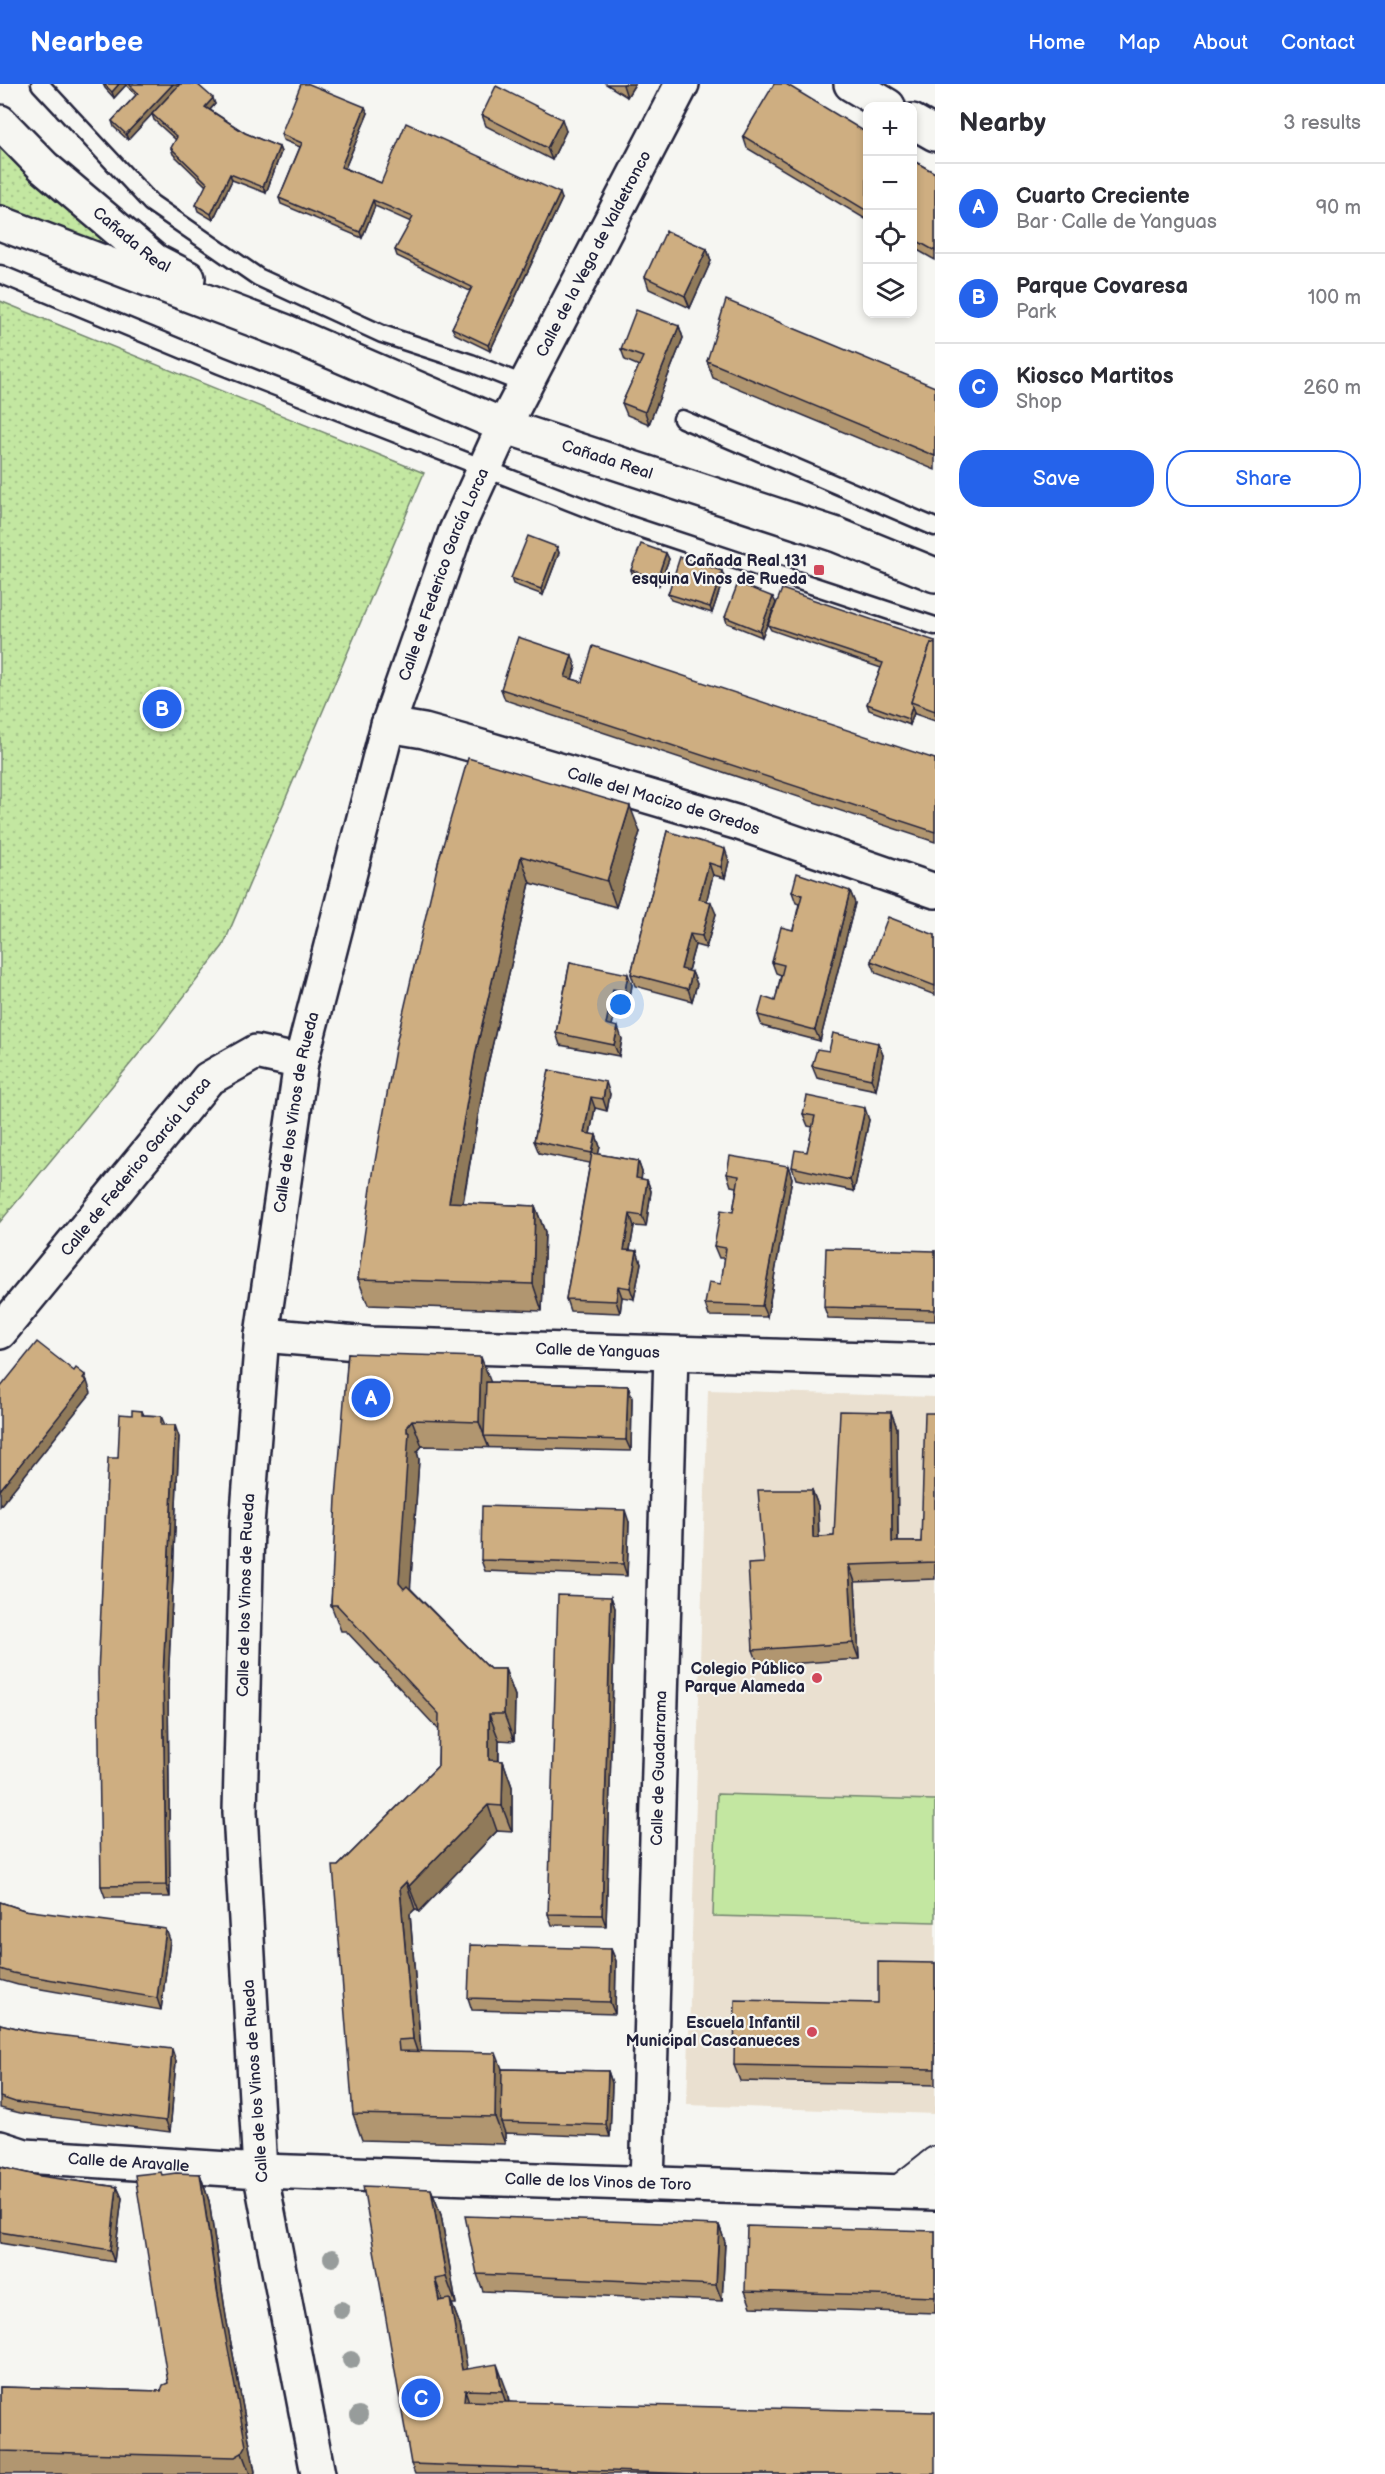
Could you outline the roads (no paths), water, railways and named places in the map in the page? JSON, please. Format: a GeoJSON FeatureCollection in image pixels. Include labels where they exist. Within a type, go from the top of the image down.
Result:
{"type":"FeatureCollection","features":[{"type":"Feature","properties":{"kind":"street","name":"Calle de la Vega de Valdetronco"},"geometry":{"type":"LineString","coordinates":[[504,426],[682,84]]}},
{"type":"Feature","properties":{"kind":"street"},"geometry":{"type":"LineString","coordinates":[[851,84],[881,102]]}},
{"type":"Feature","properties":{"kind":"street","name":"Cañada Real"},"geometry":{"type":"LineString","coordinates":[[0,122],[44,167],[155,261],[284,331]]}},
{"type":"Feature","properties":{"kind":"street"},"geometry":{"type":"LineString","coordinates":[[917,124],[935,134]]}},
{"type":"Feature","properties":{"kind":"street","name":"Cañada Real"},"geometry":{"type":"LineString","coordinates":[[0,223],[284,331],[504,426],[837,535],[935,575]]}},
{"type":"Feature","properties":{"kind":"street","name":"Calle de Federico García Lorca"},"geometry":{"type":"LineString","coordinates":[[388,725],[456,531],[504,426]]}},
{"type":"Feature","properties":{"kind":"street","name":"Calle del Macizo de Gredos"},"geometry":{"type":"LineString","coordinates":[[388,725],[424,731],[474,745],[739,824],[935,891]]}},
{"type":"Feature","properties":{"kind":"street","name":"Calle de los Vinos de Rueda"},"geometry":{"type":"LineString","coordinates":[[318,2474],[260,2171],[240,1812],[247,1524],[262,1335],[301,1062],[388,725]]}},
{"type":"Feature","properties":{"kind":"street","name":"Calle de Federico García Lorca"},"geometry":{"type":"LineString","coordinates":[[0,1332],[208,1079],[256,1052],[301,1062]]}},
{"type":"Feature","properties":{"kind":"street","name":"Calle de Yanguas"},"geometry":{"type":"LineString","coordinates":[[262,1335],[369,1344],[935,1360]]}},
{"type":"Feature","properties":{"kind":"street","name":"Calle de Guadarrama"},"geometry":{"type":"LineString","coordinates":[[647,2184],[671,1354]]}},
{"type":"Feature","properties":{"kind":"street","name":"Calle de Aravalle"},"geometry":{"type":"LineString","coordinates":[[0,2148],[25,2156],[260,2171]]}},
{"type":"Feature","properties":{"kind":"street"},"geometry":{"type":"LineString","coordinates":[[894,2192],[935,2160]]}},
{"type":"Feature","properties":{"kind":"street","name":"Calle de los Vinos de Toro"},"geometry":{"type":"LineString","coordinates":[[260,2171],[935,2193]]}},
{"type":"Feature","properties":{"kind":"lane"},"geometry":{"type":"LineString","coordinates":[[40,84],[151,203],[258,277],[382,334],[471,363],[526,385]]}},
{"type":"Feature","properties":{"kind":"lane"},"geometry":{"type":"LineString","coordinates":[[0,274],[220,365],[627,524],[935,626]]}},
{"type":"Feature","properties":{"kind":"lane"},"geometry":{"type":"LineString","coordinates":[[682,419],[935,527]]}},
{"type":"Feature","properties":{"kind":"place","name":"Cañada Real 131 esquina Vinos de Rueda"},"geometry":{"type":"Point","coordinates":[819,570]}},
{"type":"Feature","properties":{"kind":"place","name":"Parque Covaresa"},"geometry":{"type":"Point","coordinates":[162,709]}},
{"type":"Feature","properties":{"kind":"place","name":"Cuarto Creciente"},"geometry":{"type":"Point","coordinates":[371,1398]}},
{"type":"Feature","properties":{"kind":"place","name":"Colegio Público Parque Alameda"},"geometry":{"type":"Point","coordinates":[817,1678]}},
{"type":"Feature","properties":{"kind":"place","name":"Escuela Infantil Municipal Cascanueces"},"geometry":{"type":"Point","coordinates":[812,2032]}},
{"type":"Feature","properties":{"kind":"place","name":"Kiosco Martitos"},"geometry":{"type":"Point","coordinates":[421,2398]}}]}
